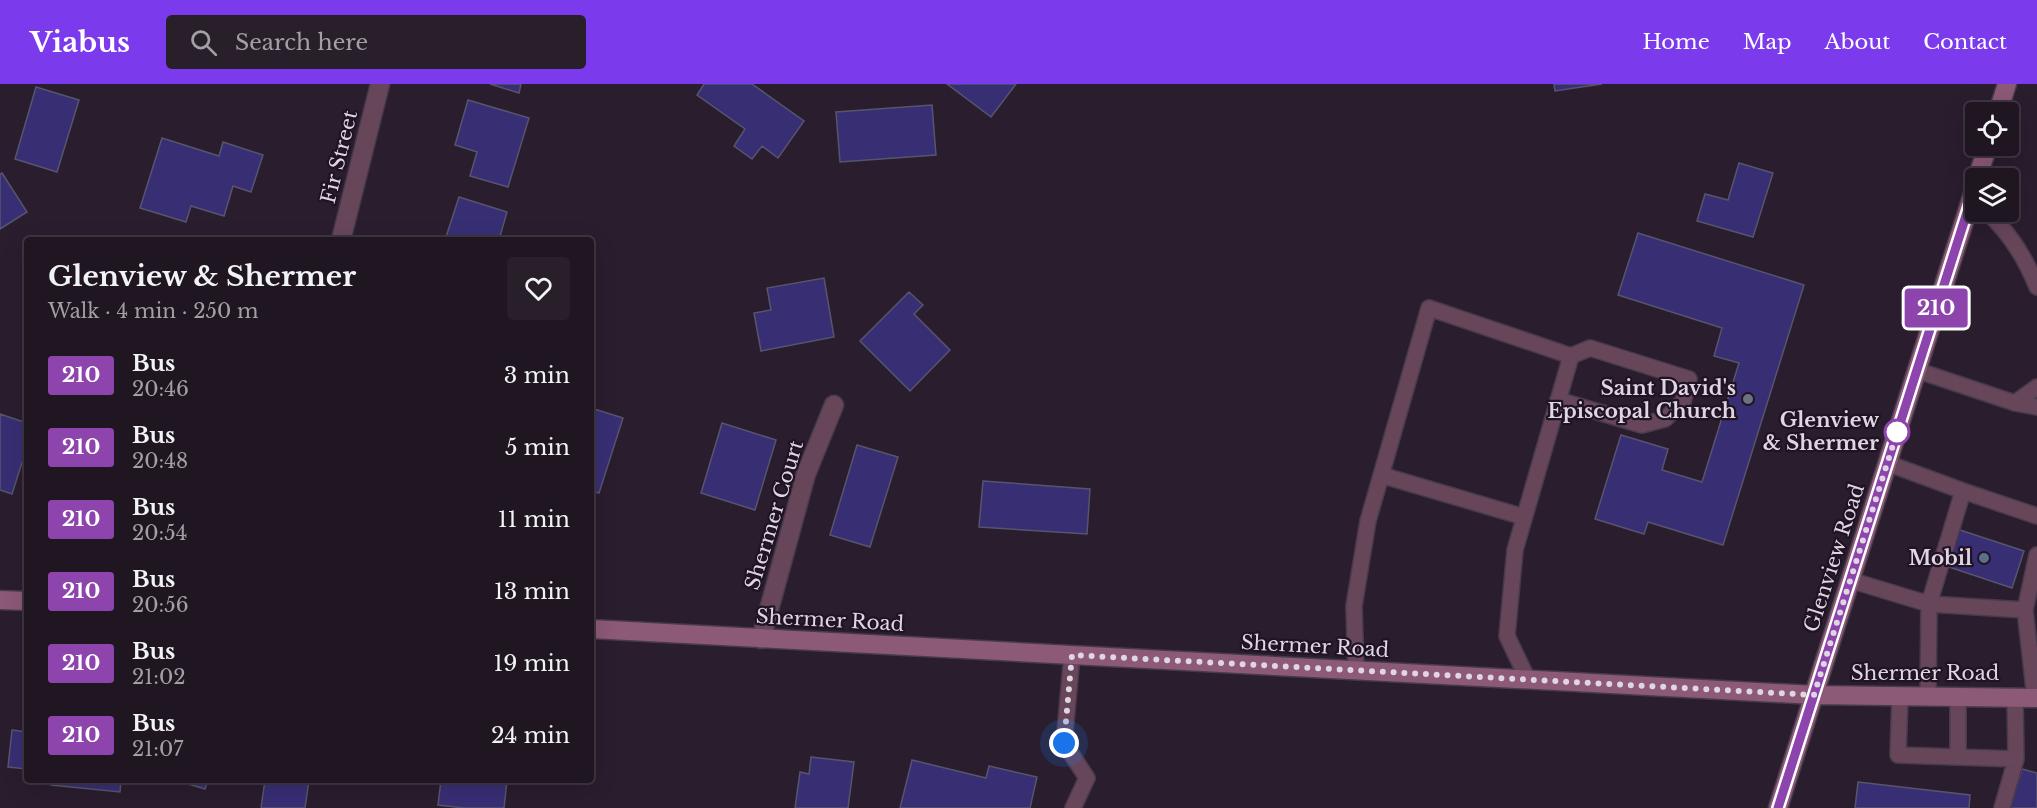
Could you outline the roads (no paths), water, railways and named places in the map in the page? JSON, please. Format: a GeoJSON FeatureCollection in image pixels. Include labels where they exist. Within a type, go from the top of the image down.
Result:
{"type":"FeatureCollection","features":[{"type":"Feature","properties":{"kind":"main road"},"geometry":{"type":"LineString","coordinates":[[2001,102],[2007,84]]}},
{"type":"Feature","properties":{"kind":"main road","name":"Glenview Road"},"geometry":{"type":"LineString","coordinates":[[1778,808],[1965,221]]}},
{"type":"Feature","properties":{"kind":"main road"},"geometry":{"type":"LineString","coordinates":[[0,600],[24,601]]}},
{"type":"Feature","properties":{"kind":"main road","name":"Shermer Road"},"geometry":{"type":"LineString","coordinates":[[594,629],[1814,695],[2036,698]]}},
{"type":"Feature","properties":{"kind":"street","name":"Fir Street"},"geometry":{"type":"LineString","coordinates":[[342,237],[380,84]]}},
{"type":"Feature","properties":{"kind":"street","name":"Shermer Court"},"geometry":{"type":"LineString","coordinates":[[761,639],[806,474],[834,405]]}},
{"type":"Feature","properties":{"kind":"lane"},"geometry":{"type":"LineString","coordinates":[[1998,222],[2027,261],[2037,286]]}},
{"type":"Feature","properties":{"kind":"lane"},"geometry":{"type":"LineString","coordinates":[[1356,670],[1354,606],[1368,521],[1430,308],[1571,356],[1590,348],[1689,379],[1683,402],[1665,419],[1642,425],[1558,400]]}},
{"type":"Feature","properties":{"kind":"lane"},"geometry":{"type":"LineString","coordinates":[[1527,680],[1507,636],[1515,550],[1571,356]]}},
{"type":"Feature","properties":{"kind":"lane"},"geometry":{"type":"LineString","coordinates":[[1916,370],[2015,403],[2037,407]]}},
{"type":"Feature","properties":{"kind":"lane"},"geometry":{"type":"LineString","coordinates":[[2015,403],[2037,387]]}},
{"type":"Feature","properties":{"kind":"lane"},"geometry":{"type":"LineString","coordinates":[[1887,463],[2037,516]]}},
{"type":"Feature","properties":{"kind":"lane"},"geometry":{"type":"LineString","coordinates":[[1382,475],[1524,517]]}},
{"type":"Feature","properties":{"kind":"lane"},"geometry":{"type":"LineString","coordinates":[[1928,697],[1929,604],[1964,491]]}},
{"type":"Feature","properties":{"kind":"lane"},"geometry":{"type":"LineString","coordinates":[[2036,698],[2025,610],[2037,555]]}},
{"type":"Feature","properties":{"kind":"lane"},"geometry":{"type":"LineString","coordinates":[[1850,580],[1929,604],[2025,610]]}},
{"type":"Feature","properties":{"kind":"lane"},"geometry":{"type":"LineString","coordinates":[[1072,655],[1064,743],[1087,778],[1073,808]]}},
{"type":"Feature","properties":{"kind":"lane"},"geometry":{"type":"LineString","coordinates":[[1958,696],[1958,757]]}},
{"type":"Feature","properties":{"kind":"lane"},"geometry":{"type":"LineString","coordinates":[[2002,808],[2016,759],[2015,696]]}},
{"type":"Feature","properties":{"kind":"lane"},"geometry":{"type":"LineString","coordinates":[[1900,697],[1898,755],[2016,759]]}},
{"type":"Feature","properties":{"kind":"place","name":"Saint David's Episcopal Church"},"geometry":{"type":"Point","coordinates":[1748,399]}},
{"type":"Feature","properties":{"kind":"place","name":"Glenview & Shermer"},"geometry":{"type":"Point","coordinates":[1897,432]}},
{"type":"Feature","properties":{"kind":"place","name":"Mobil"},"geometry":{"type":"Point","coordinates":[1984,558]}}]}
